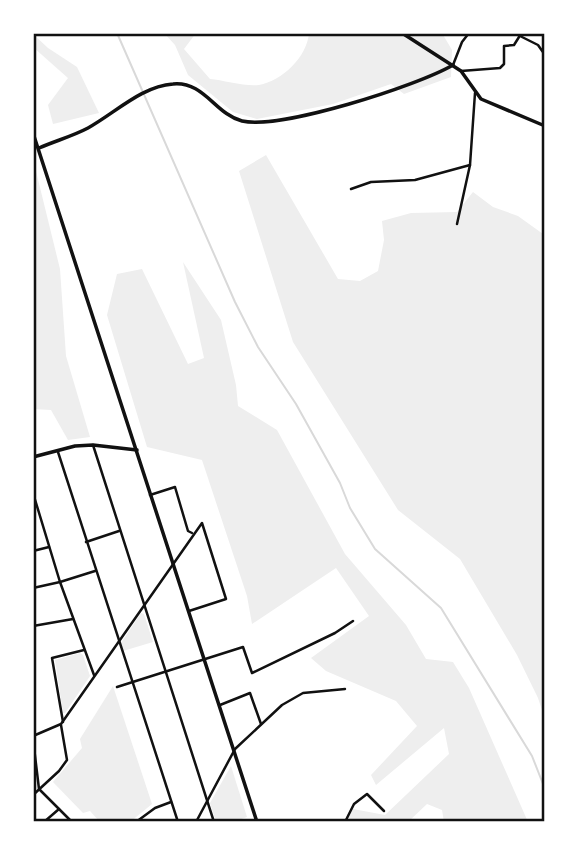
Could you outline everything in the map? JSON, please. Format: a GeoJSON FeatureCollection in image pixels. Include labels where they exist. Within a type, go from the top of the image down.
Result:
{"type":"FeatureCollection","features":[{"type":"Feature","properties":{"kind":"street"},"geometry":{"type":"LineString","coordinates":[[402,33],[461,71],[475,92],[488,103],[545,126]]}},
{"type":"Feature","properties":{"kind":"street"},"geometry":{"type":"LineString","coordinates":[[38,148],[85,130],[141,95],[170,84],[190,85],[199,89],[229,116],[240,120],[268,122],[388,93],[438,74],[453,65],[469,33]]}},
{"type":"Feature","properties":{"kind":"street"},"geometry":{"type":"LineString","coordinates":[[514,33],[538,45],[545,55]]}},
{"type":"Feature","properties":{"kind":"street"},"geometry":{"type":"LineString","coordinates":[[461,71],[500,68],[504,64],[504,46],[514,45],[519,37]]}},
{"type":"Feature","properties":{"kind":"street"},"geometry":{"type":"LineString","coordinates":[[457,224],[470,164],[475,92]]}},
{"type":"Feature","properties":{"kind":"street"},"geometry":{"type":"LineString","coordinates":[[33,133],[257,822]]}},
{"type":"Feature","properties":{"kind":"street"},"geometry":{"type":"LineString","coordinates":[[351,189],[371,182],[415,180],[470,164]]}},
{"type":"Feature","properties":{"kind":"street"},"geometry":{"type":"LineString","coordinates":[[33,457],[57,450],[93,445],[137,450]]}},
{"type":"Feature","properties":{"kind":"street"},"geometry":{"type":"LineString","coordinates":[[93,445],[214,822]]}},
{"type":"Feature","properties":{"kind":"street"},"geometry":{"type":"LineString","coordinates":[[57,450],[178,822]]}},
{"type":"Feature","properties":{"kind":"street"},"geometry":{"type":"LineString","coordinates":[[150,495],[175,486],[188,531],[193,534]]}},
{"type":"Feature","properties":{"kind":"street"},"geometry":{"type":"LineString","coordinates":[[33,493],[60,582],[94,675]]}},
{"type":"Feature","properties":{"kind":"street"},"geometry":{"type":"LineString","coordinates":[[72,822],[39,789],[33,738],[62,723],[202,523],[226,599],[188,611]]}},
{"type":"Feature","properties":{"kind":"street"},"geometry":{"type":"LineString","coordinates":[[86,542],[119,531]]}},
{"type":"Feature","properties":{"kind":"street"},"geometry":{"type":"LineString","coordinates":[[33,551],[49,547]]}},
{"type":"Feature","properties":{"kind":"street"},"geometry":{"type":"LineString","coordinates":[[33,588],[95,570]]}},
{"type":"Feature","properties":{"kind":"street"},"geometry":{"type":"LineString","coordinates":[[33,626],[73,619]]}},
{"type":"Feature","properties":{"kind":"street"},"geometry":{"type":"LineString","coordinates":[[117,687],[243,647],[252,673],[335,633],[353,621]]}},
{"type":"Feature","properties":{"kind":"street"},"geometry":{"type":"LineString","coordinates":[[33,795],[67,760],[52,659],[84,650]]}},
{"type":"Feature","properties":{"kind":"street"},"geometry":{"type":"LineString","coordinates":[[196,822],[235,749],[261,724],[297,695],[345,689]]}},
{"type":"Feature","properties":{"kind":"street"},"geometry":{"type":"LineString","coordinates":[[220,705],[250,693],[261,724]]}},
{"type":"Feature","properties":{"kind":"street"},"geometry":{"type":"LineString","coordinates":[[345,822],[355,804],[367,794],[384,811]]}},
{"type":"Feature","properties":{"kind":"street"},"geometry":{"type":"LineString","coordinates":[[136,822],[155,808],[171,802]]}},
{"type":"Feature","properties":{"kind":"street"},"geometry":{"type":"LineString","coordinates":[[44,822],[59,809]]}},
{"type":"Feature","properties":{"kind":"shaded area"},"geometry":{"type":"Polygon","coordinates":[[[164,33],[196,33],[184,49],[210,79],[259,85],[276,79],[292,66],[304,51],[309,33],[442,33],[452,50],[451,77],[404,94],[391,84],[333,104],[257,119],[233,112],[188,75],[175,45],[164,33]]]}},
{"type":"Feature","properties":{"kind":"shaded area"},"geometry":{"type":"Polygon","coordinates":[[[33,34],[48,48],[77,67],[99,113],[53,124],[48,105],[68,78],[33,47],[33,34]]]}},
{"type":"Feature","properties":{"kind":"shaded area"},"geometry":{"type":"Polygon","coordinates":[[[266,155],[338,279],[360,281],[378,271],[384,240],[382,221],[411,213],[457,212],[473,192],[493,207],[518,216],[543,234],[545,231],[545,719],[517,655],[460,559],[398,510],[293,342],[239,171],[266,155]]]}},
{"type":"Feature","properties":{"kind":"shaded area"},"geometry":{"type":"Polygon","coordinates":[[[33,159],[60,269],[66,356],[90,437],[68,440],[51,410],[33,409],[33,159]]]}},
{"type":"Feature","properties":{"kind":"shaded area"},"geometry":{"type":"Polygon","coordinates":[[[183,262],[221,320],[236,385],[238,406],[277,430],[345,554],[406,625],[426,659],[453,662],[469,688],[528,822],[444,822],[442,810],[427,804],[408,822],[346,822],[353,809],[385,815],[449,754],[444,728],[376,785],[371,775],[417,726],[396,701],[326,671],[311,658],[369,616],[336,568],[252,624],[247,596],[202,460],[147,447],[107,315],[117,274],[142,269],[188,364],[204,358],[183,262]]]}},
{"type":"Feature","properties":{"kind":"shaded area"},"geometry":{"type":"Polygon","coordinates":[[[141,613],[144,614],[153,642],[123,651],[121,643],[141,613]]]}},
{"type":"Feature","properties":{"kind":"shaded area"},"geometry":{"type":"Polygon","coordinates":[[[80,653],[90,676],[63,713],[55,660],[80,653]]]}},
{"type":"Feature","properties":{"kind":"shaded area"},"geometry":{"type":"Polygon","coordinates":[[[113,686],[152,804],[130,822],[100,822],[90,811],[83,813],[53,782],[82,748],[80,739],[113,686]]]}},
{"type":"Feature","properties":{"kind":"shaded area"},"geometry":{"type":"Polygon","coordinates":[[[231,766],[247,817],[232,822],[216,822],[210,803],[231,766]]]}},
{"type":"Feature","properties":{"kind":"waterway"},"geometry":{"type":"LineString","coordinates":[[117,33],[235,302],[258,347],[296,404],[340,483],[350,508],[375,549],[441,608],[532,756],[545,789]]}}]}
